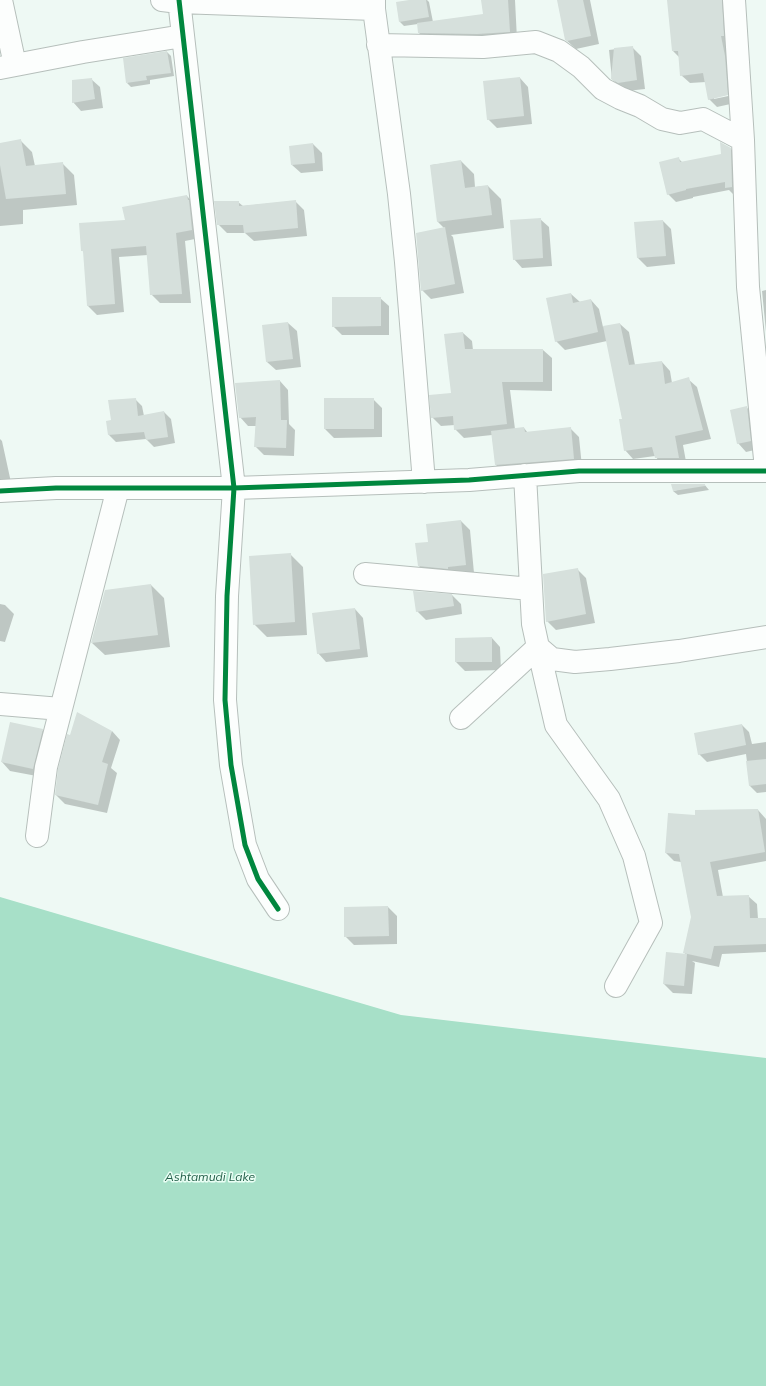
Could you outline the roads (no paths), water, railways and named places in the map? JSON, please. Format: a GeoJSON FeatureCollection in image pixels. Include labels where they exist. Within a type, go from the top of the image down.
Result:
{"type":"FeatureCollection","features":[{"type":"Feature","properties":{"kind":"street"},"geometry":{"type":"LineString","coordinates":[[1,0],[8,66],[183,36]]}},
{"type":"Feature","properties":{"kind":"street"},"geometry":{"type":"LineString","coordinates":[[0,491],[56,488],[234,488],[424,482],[579,471],[766,470],[748,286],[743,140],[734,0]]}},
{"type":"Feature","properties":{"kind":"street"},"geometry":{"type":"LineString","coordinates":[[278,909],[258,878],[245,845],[231,765],[225,700],[228,596],[234,488],[183,36],[174,1],[374,5],[378,45],[399,194],[424,482]]}},
{"type":"Feature","properties":{"kind":"street"},"geometry":{"type":"LineString","coordinates":[[378,45],[483,47],[536,42],[559,52],[576,63],[603,89],[640,106],[662,119],[680,123],[703,119],[743,140]]}},
{"type":"Feature","properties":{"kind":"street"},"geometry":{"type":"LineString","coordinates":[[525,476],[533,624],[556,725],[609,799],[634,856],[651,923],[616,986]]}},
{"type":"Feature","properties":{"kind":"street"},"geometry":{"type":"LineString","coordinates":[[38,836],[46,767],[118,488]]}},
{"type":"Feature","properties":{"kind":"street"},"geometry":{"type":"LineString","coordinates":[[365,574],[531,589]]}},
{"type":"Feature","properties":{"kind":"street"},"geometry":{"type":"LineString","coordinates":[[538,647],[552,659],[575,662],[679,651],[766,637]]}},
{"type":"Feature","properties":{"kind":"street"},"geometry":{"type":"LineString","coordinates":[[461,718],[538,647]]}},
{"type":"Feature","properties":{"kind":"street"},"geometry":{"type":"LineString","coordinates":[[0,704],[61,709]]}},
{"type":"Feature","properties":{"kind":"water","name":"Ashtamudi Lake"},"geometry":{"type":"Polygon","coordinates":[[[0,897],[401,1015],[766,1058],[766,1386],[0,1386],[0,897]]]}}]}
